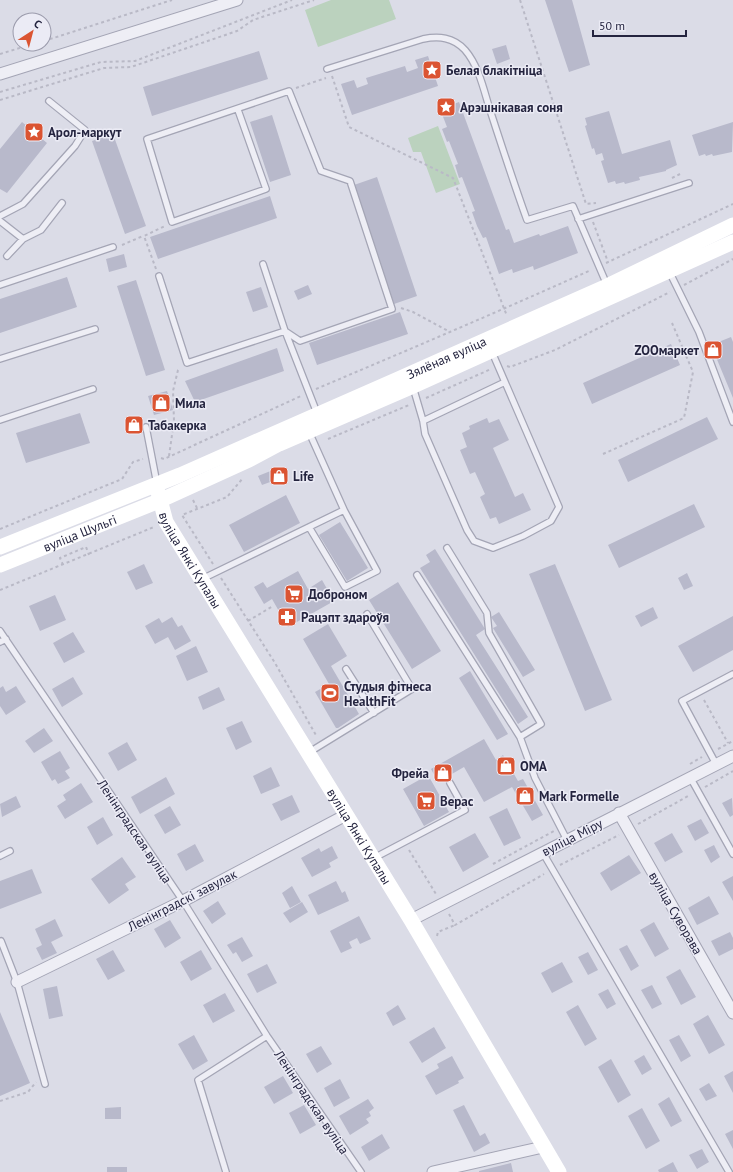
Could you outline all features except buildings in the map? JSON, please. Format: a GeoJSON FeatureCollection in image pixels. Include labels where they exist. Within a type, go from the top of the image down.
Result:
{"type":"FeatureCollection","features":[{"type":"Feature","properties":{"kind":"main road","name":"Зялёная вуліца"},"geometry":{"type":"LineString","coordinates":[[159,500],[312,438],[413,386],[491,350],[609,291],[733,225]]}},
{"type":"Feature","properties":{"kind":"main road","name":"Зялёная вуліца"},"geometry":{"type":"LineString","coordinates":[[157,484],[318,415],[512,327],[609,291],[669,271],[733,242]]}},
{"type":"Feature","properties":{"kind":"main road","name":"вуліца Янкі Купалы"},"geometry":{"type":"LineString","coordinates":[[157,484],[159,500],[166,522],[411,920],[559,1172]]}},
{"type":"Feature","properties":{"kind":"main road","name":"вуліца Шульгі"},"geometry":{"type":"LineString","coordinates":[[0,547],[157,484]]}},
{"type":"Feature","properties":{"kind":"main road","name":"вуліца Шульгі"},"geometry":{"type":"LineString","coordinates":[[0,566],[159,500]]}},
{"type":"Feature","properties":{"kind":"street"},"geometry":{"type":"LineString","coordinates":[[0,74],[237,0]]}},
{"type":"Feature","properties":{"kind":"street","name":"вуліца Міру"},"geometry":{"type":"LineString","coordinates":[[411,920],[733,756]]}},
{"type":"Feature","properties":{"kind":"street","name":"вуліца Суворава"},"geometry":{"type":"LineString","coordinates":[[619,813],[733,1013]]}},
{"type":"Feature","properties":{"kind":"street","name":"Ленінградскі завулак"},"geometry":{"type":"LineString","coordinates":[[17,982],[183,901],[346,815]]}},
{"type":"Feature","properties":{"kind":"street"},"geometry":{"type":"LineString","coordinates":[[433,1172],[543,1147]]}},
{"type":"Feature","properties":{"kind":"lane"},"geometry":{"type":"LineString","coordinates":[[327,70],[423,39],[439,36],[451,40],[465,50],[472,61],[527,220],[573,206],[609,291]]}},
{"type":"Feature","properties":{"kind":"lane"},"geometry":{"type":"LineString","coordinates":[[238,110],[266,190],[172,222],[146,139],[238,110],[289,91],[321,171],[350,181],[392,309],[300,341],[285,331]]}},
{"type":"Feature","properties":{"kind":"lane"},"geometry":{"type":"LineString","coordinates":[[0,216],[23,204],[75,146],[85,130],[49,101]]}},
{"type":"Feature","properties":{"kind":"lane"},"geometry":{"type":"LineString","coordinates":[[578,219],[689,183]]}},
{"type":"Feature","properties":{"kind":"lane"},"geometry":{"type":"LineString","coordinates":[[7,256],[23,239],[41,230],[62,203]]}},
{"type":"Feature","properties":{"kind":"lane"},"geometry":{"type":"LineString","coordinates":[[0,221],[23,239]]}},
{"type":"Feature","properties":{"kind":"lane"},"geometry":{"type":"LineString","coordinates":[[0,285],[113,247]]}},
{"type":"Feature","properties":{"kind":"lane"},"geometry":{"type":"LineString","coordinates":[[263,264],[285,331],[318,415]]}},
{"type":"Feature","properties":{"kind":"lane"},"geometry":{"type":"LineString","coordinates":[[669,271],[699,332],[733,422]]}},
{"type":"Feature","properties":{"kind":"lane"},"geometry":{"type":"LineString","coordinates":[[159,276],[187,363],[285,331]]}},
{"type":"Feature","properties":{"kind":"lane"},"geometry":{"type":"LineString","coordinates":[[0,359],[95,329]]}},
{"type":"Feature","properties":{"kind":"lane"},"geometry":{"type":"LineString","coordinates":[[413,386],[428,441],[467,530],[474,541],[493,548],[523,536],[551,522],[559,507],[491,350]]}},
{"type":"Feature","properties":{"kind":"lane"},"geometry":{"type":"LineString","coordinates":[[423,421],[505,382]]}},
{"type":"Feature","properties":{"kind":"lane"},"geometry":{"type":"LineString","coordinates":[[0,420],[93,389]]}},
{"type":"Feature","properties":{"kind":"lane"},"geometry":{"type":"LineString","coordinates":[[146,427],[150,457],[157,484]]}},
{"type":"Feature","properties":{"kind":"lane"},"geometry":{"type":"LineString","coordinates":[[309,527],[345,587],[377,571],[344,510],[312,438]]}},
{"type":"Feature","properties":{"kind":"lane"},"geometry":{"type":"LineString","coordinates":[[201,579],[344,510]]}},
{"type":"Feature","properties":{"kind":"lane"},"geometry":{"type":"LineString","coordinates":[[447,548],[487,613],[489,633],[541,724],[520,737]]}},
{"type":"Feature","properties":{"kind":"lane"},"geometry":{"type":"LineString","coordinates":[[417,575],[520,737],[535,778],[567,840]]}},
{"type":"Feature","properties":{"kind":"lane"},"geometry":{"type":"LineString","coordinates":[[308,753],[412,689],[367,614]]}},
{"type":"Feature","properties":{"kind":"lane","name":"Ленінградская вуліца"},"geometry":{"type":"LineString","coordinates":[[0,631],[3,640],[183,901],[267,1036],[361,1172]]}},
{"type":"Feature","properties":{"kind":"lane"},"geometry":{"type":"LineString","coordinates":[[346,669],[374,713]]}},
{"type":"Feature","properties":{"kind":"lane"},"geometry":{"type":"LineString","coordinates":[[716,764],[682,702],[733,674]]}},
{"type":"Feature","properties":{"kind":"lane"},"geometry":{"type":"LineString","coordinates":[[690,777],[733,854]]}},
{"type":"Feature","properties":{"kind":"lane"},"geometry":{"type":"LineString","coordinates":[[373,859],[465,810],[450,783]]}},
{"type":"Feature","properties":{"kind":"lane"},"geometry":{"type":"LineString","coordinates":[[0,856],[10,851]]}},
{"type":"Feature","properties":{"kind":"lane"},"geometry":{"type":"LineString","coordinates":[[543,852],[729,1172]]}},
{"type":"Feature","properties":{"kind":"lane"},"geometry":{"type":"LineString","coordinates":[[1,941],[17,982],[41,1075],[45,1084]]}},
{"type":"Feature","properties":{"kind":"lane"},"geometry":{"type":"LineString","coordinates":[[226,1172],[198,1080],[267,1036]]}},
{"type":"Feature","properties":{"kind":"path"},"geometry":{"type":"LineString","coordinates":[[52,38],[172,0]]}},
{"type":"Feature","properties":{"kind":"path"},"geometry":{"type":"LineString","coordinates":[[0,92],[101,62],[135,61],[292,0]]}},
{"type":"Feature","properties":{"kind":"path"},"geometry":{"type":"LineString","coordinates":[[0,100],[104,68],[131,67],[237,31],[253,20],[314,0]]}},
{"type":"Feature","properties":{"kind":"path"},"geometry":{"type":"LineString","coordinates":[[520,0],[590,216],[608,262]]}},
{"type":"Feature","properties":{"kind":"path"},"geometry":{"type":"LineString","coordinates":[[0,54],[12,50]]}},
{"type":"Feature","properties":{"kind":"path"},"geometry":{"type":"LineString","coordinates":[[289,91],[333,76],[349,127],[453,178],[512,327]]}},
{"type":"Feature","properties":{"kind":"path"},"geometry":{"type":"LineString","coordinates":[[669,179],[680,174]]}},
{"type":"Feature","properties":{"kind":"path"},"geometry":{"type":"LineString","coordinates":[[586,204],[598,203]]}},
{"type":"Feature","properties":{"kind":"path"},"geometry":{"type":"LineString","coordinates":[[0,529],[122,479],[133,462],[150,457],[164,458],[169,456],[309,392],[505,309],[599,267],[733,204]]}},
{"type":"Feature","properties":{"kind":"path"},"geometry":{"type":"LineString","coordinates":[[113,247],[160,230],[172,222]]}},
{"type":"Feature","properties":{"kind":"path"},"geometry":{"type":"LineString","coordinates":[[144,236],[159,276]]}},
{"type":"Feature","properties":{"kind":"path"},"geometry":{"type":"LineString","coordinates":[[312,438],[417,401],[498,367],[506,365],[510,367],[555,350],[733,259]]}},
{"type":"Feature","properties":{"kind":"path"},"geometry":{"type":"LineString","coordinates":[[392,309],[402,308],[413,312],[450,332]]}},
{"type":"Feature","properties":{"kind":"path"},"geometry":{"type":"LineString","coordinates":[[603,454],[684,418],[693,372],[672,322]]}},
{"type":"Feature","properties":{"kind":"path"},"geometry":{"type":"LineString","coordinates":[[169,456],[174,421],[172,390],[178,370]]}},
{"type":"Feature","properties":{"kind":"path"},"geometry":{"type":"LineString","coordinates":[[245,476],[227,497],[182,515],[248,621],[322,745]]}},
{"type":"Feature","properties":{"kind":"path"},"geometry":{"type":"LineString","coordinates":[[0,590],[161,524]]}},
{"type":"Feature","properties":{"kind":"path"},"geometry":{"type":"LineString","coordinates":[[63,565],[60,558],[86,547],[88,555]]}},
{"type":"Feature","properties":{"kind":"path"},"geometry":{"type":"LineString","coordinates":[[248,621],[273,606]]}},
{"type":"Feature","properties":{"kind":"path"},"geometry":{"type":"LineString","coordinates":[[699,692],[728,744]]}},
{"type":"Feature","properties":{"kind":"path"},"geometry":{"type":"LineString","coordinates":[[437,894],[455,925],[553,869],[629,829],[733,771]]}},
{"type":"Feature","properties":{"kind":"path"},"geometry":{"type":"LineString","coordinates":[[0,1101],[28,1092],[41,1075]]}},
{"type":"Feature","properties":{"kind":"green space"},"geometry":{"type":"Polygon","coordinates":[[[331,0],[389,0],[396,19],[318,47],[305,10],[331,0]]]}},
{"type":"Feature","properties":{"kind":"green space"},"geometry":{"type":"Polygon","coordinates":[[[438,126],[460,184],[436,193],[421,152],[413,152],[408,138],[438,126]]]}},
{"type":"Feature","properties":{"kind":"place","name":"Белая блакітніца"},"geometry":{"type":"Point","coordinates":[432,70]}},
{"type":"Feature","properties":{"kind":"place","name":"Арэшнікавая соня"},"geometry":{"type":"Point","coordinates":[446,107]}},
{"type":"Feature","properties":{"kind":"place","name":"Арол-маркут"},"geometry":{"type":"Point","coordinates":[34,132]}},
{"type":"Feature","properties":{"kind":"place","name":"ZOOмаркет"},"geometry":{"type":"Point","coordinates":[713,350]}},
{"type":"Feature","properties":{"kind":"place","name":"Мила"},"geometry":{"type":"Point","coordinates":[161,403]}},
{"type":"Feature","properties":{"kind":"place","name":"Табакерка"},"geometry":{"type":"Point","coordinates":[134,425]}},
{"type":"Feature","properties":{"kind":"place","name":"Life"},"geometry":{"type":"Point","coordinates":[279,476]}},
{"type":"Feature","properties":{"kind":"place","name":"Доброном"},"geometry":{"type":"Point","coordinates":[294,594]}},
{"type":"Feature","properties":{"kind":"place","name":"Рацэпт здароўя"},"geometry":{"type":"Point","coordinates":[287,617]}},
{"type":"Feature","properties":{"kind":"place","name":"Студыя фітнеса HealthFit"},"geometry":{"type":"Point","coordinates":[330,693]}},
{"type":"Feature","properties":{"kind":"place","name":"ОМА"},"geometry":{"type":"Point","coordinates":[506,766]}},
{"type":"Feature","properties":{"kind":"place","name":"Фрейа"},"geometry":{"type":"Point","coordinates":[443,773]}},
{"type":"Feature","properties":{"kind":"place","name":"Mark Formelle"},"geometry":{"type":"Point","coordinates":[525,796]}},
{"type":"Feature","properties":{"kind":"place","name":"Верас"},"geometry":{"type":"Point","coordinates":[426,801]}}]}
